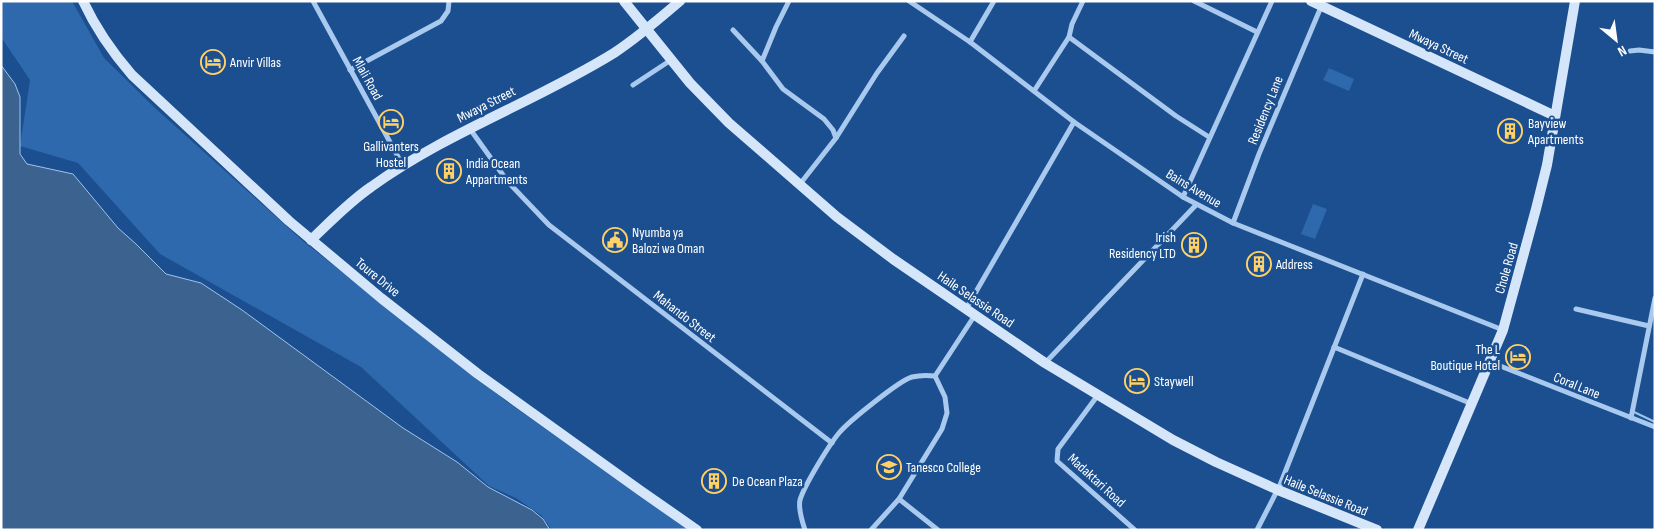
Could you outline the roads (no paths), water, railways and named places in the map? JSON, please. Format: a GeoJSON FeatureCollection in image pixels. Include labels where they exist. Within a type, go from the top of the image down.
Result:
{"type":"FeatureCollection","features":[{"type":"Feature","properties":{"kind":"street","name":"Toure Drive"},"geometry":{"type":"LineString","coordinates":[[83,1],[102,37],[132,75],[227,165],[311,240],[478,374],[697,530]]}},
{"type":"Feature","properties":{"kind":"street","name":"Mlali Road"},"geometry":{"type":"LineString","coordinates":[[313,1],[403,166]]}},
{"type":"Feature","properties":{"kind":"street"},"geometry":{"type":"LineString","coordinates":[[350,70],[441,21],[448,11],[449,1]]}},
{"type":"Feature","properties":{"kind":"street","name":"Haile Selassie Road"},"geometry":{"type":"LineString","coordinates":[[624,1],[690,84],[729,123],[800,184],[818,202],[893,259],[1045,363],[1173,440],[1278,490],[1377,530]]}},
{"type":"Feature","properties":{"kind":"street","name":"Mwaya Street"},"geometry":{"type":"LineString","coordinates":[[311,240],[370,187],[469,128],[565,80],[614,52],[646,30],[680,1]]}},
{"type":"Feature","properties":{"kind":"street"},"geometry":{"type":"LineString","coordinates":[[762,61],[776,27],[790,1]]}},
{"type":"Feature","properties":{"kind":"street","name":"Bains Avenue"},"geometry":{"type":"LineString","coordinates":[[909,1],[970,42],[1074,122],[1196,205],[1233,222],[1503,330]]}},
{"type":"Feature","properties":{"kind":"street"},"geometry":{"type":"LineString","coordinates":[[970,42],[994,1]]}},
{"type":"Feature","properties":{"kind":"street"},"geometry":{"type":"LineString","coordinates":[[1034,91],[1069,37],[1072,24],[1083,1]]}},
{"type":"Feature","properties":{"kind":"street"},"geometry":{"type":"LineString","coordinates":[[1194,1],[1257,32]]}},
{"type":"Feature","properties":{"kind":"street"},"geometry":{"type":"LineString","coordinates":[[1183,197],[1209,136],[1272,1]]}},
{"type":"Feature","properties":{"kind":"street","name":"Mwaya Street"},"geometry":{"type":"LineString","coordinates":[[1311,1],[1555,116]]}},
{"type":"Feature","properties":{"kind":"street","name":"Chole Road"},"geometry":{"type":"LineString","coordinates":[[1418,530],[1503,330],[1547,165],[1575,1]]}},
{"type":"Feature","properties":{"kind":"street","name":"Residency Lane"},"geometry":{"type":"LineString","coordinates":[[1233,222],[1259,154],[1321,6]]}},
{"type":"Feature","properties":{"kind":"street"},"geometry":{"type":"LineString","coordinates":[[733,30],[762,61],[783,88],[824,119],[833,130],[836,138]]}},
{"type":"Feature","properties":{"kind":"street"},"geometry":{"type":"LineString","coordinates":[[800,184],[836,138],[876,73],[904,36]]}},
{"type":"Feature","properties":{"kind":"street"},"geometry":{"type":"LineString","coordinates":[[1069,37],[1176,116],[1209,136]]}},
{"type":"Feature","properties":{"kind":"street"},"geometry":{"type":"LineString","coordinates":[[1630,51],[1655,52]]}},
{"type":"Feature","properties":{"kind":"street"},"geometry":{"type":"LineString","coordinates":[[633,85],[671,60]]}},
{"type":"Feature","properties":{"kind":"street"},"geometry":{"type":"LineString","coordinates":[[935,376],[1074,122]]}},
{"type":"Feature","properties":{"kind":"street","name":"Mahando Street"},"geometry":{"type":"LineString","coordinates":[[469,128],[508,182],[549,225],[832,443]]}},
{"type":"Feature","properties":{"kind":"street"},"geometry":{"type":"LineString","coordinates":[[1045,363],[1196,205]]}},
{"type":"Feature","properties":{"kind":"street"},"geometry":{"type":"LineString","coordinates":[[1257,530],[1278,490],[1363,274]]}},
{"type":"Feature","properties":{"kind":"street"},"geometry":{"type":"LineString","coordinates":[[1631,418],[1655,298]]}},
{"type":"Feature","properties":{"kind":"street"},"geometry":{"type":"LineString","coordinates":[[1576,309],[1649,326]]}},
{"type":"Feature","properties":{"kind":"street"},"geometry":{"type":"LineString","coordinates":[[1334,347],[1472,404]]}},
{"type":"Feature","properties":{"kind":"street","name":"Coral Lane"},"geometry":{"type":"LineString","coordinates":[[1490,362],[1655,427]]}},
{"type":"Feature","properties":{"kind":"street"},"geometry":{"type":"LineString","coordinates":[[805,530],[800,512],[800,500],[840,431],[902,382],[911,377],[935,376]]}},
{"type":"Feature","properties":{"kind":"street"},"geometry":{"type":"LineString","coordinates":[[871,530],[899,499],[942,429],[948,413],[945,397],[935,376]]}},
{"type":"Feature","properties":{"kind":"street","name":"Madaktari Road"},"geometry":{"type":"LineString","coordinates":[[1098,395],[1058,449],[1057,461],[1135,530]]}},
{"type":"Feature","properties":{"kind":"street"},"geometry":{"type":"LineString","coordinates":[[899,499],[938,530]]}},
{"type":"Feature","properties":{"kind":"waterway"},"geometry":{"type":"LineString","coordinates":[[1634,412],[1655,422]]}},
{"type":"Feature","properties":{"kind":"place","name":"Anvir Villas"},"geometry":{"type":"Point","coordinates":[213,62]}},
{"type":"Feature","properties":{"kind":"place","name":"Gallivanters Hostel"},"geometry":{"type":"Point","coordinates":[391,122]}},
{"type":"Feature","properties":{"kind":"place","name":"Bayview Apartments"},"geometry":{"type":"Point","coordinates":[1510,131]}},
{"type":"Feature","properties":{"kind":"place","name":"India Ocean Appartments"},"geometry":{"type":"Point","coordinates":[449,171]}},
{"type":"Feature","properties":{"kind":"place","name":"Nyumba ya Balozi wa Oman"},"geometry":{"type":"Point","coordinates":[615,240]}},
{"type":"Feature","properties":{"kind":"place","name":"Irish Residency LTD"},"geometry":{"type":"Point","coordinates":[1194,245]}},
{"type":"Feature","properties":{"kind":"place","name":"Address"},"geometry":{"type":"Point","coordinates":[1259,264]}},
{"type":"Feature","properties":{"kind":"place","name":"The L Boutique Hotel"},"geometry":{"type":"Point","coordinates":[1518,357]}},
{"type":"Feature","properties":{"kind":"place","name":"Staywell"},"geometry":{"type":"Point","coordinates":[1137,381]}},
{"type":"Feature","properties":{"kind":"place","name":"Tanesco College"},"geometry":{"type":"Point","coordinates":[889,467]}},
{"type":"Feature","properties":{"kind":"place","name":"De Ocean Plaza"},"geometry":{"type":"Point","coordinates":[714,481]}}]}
